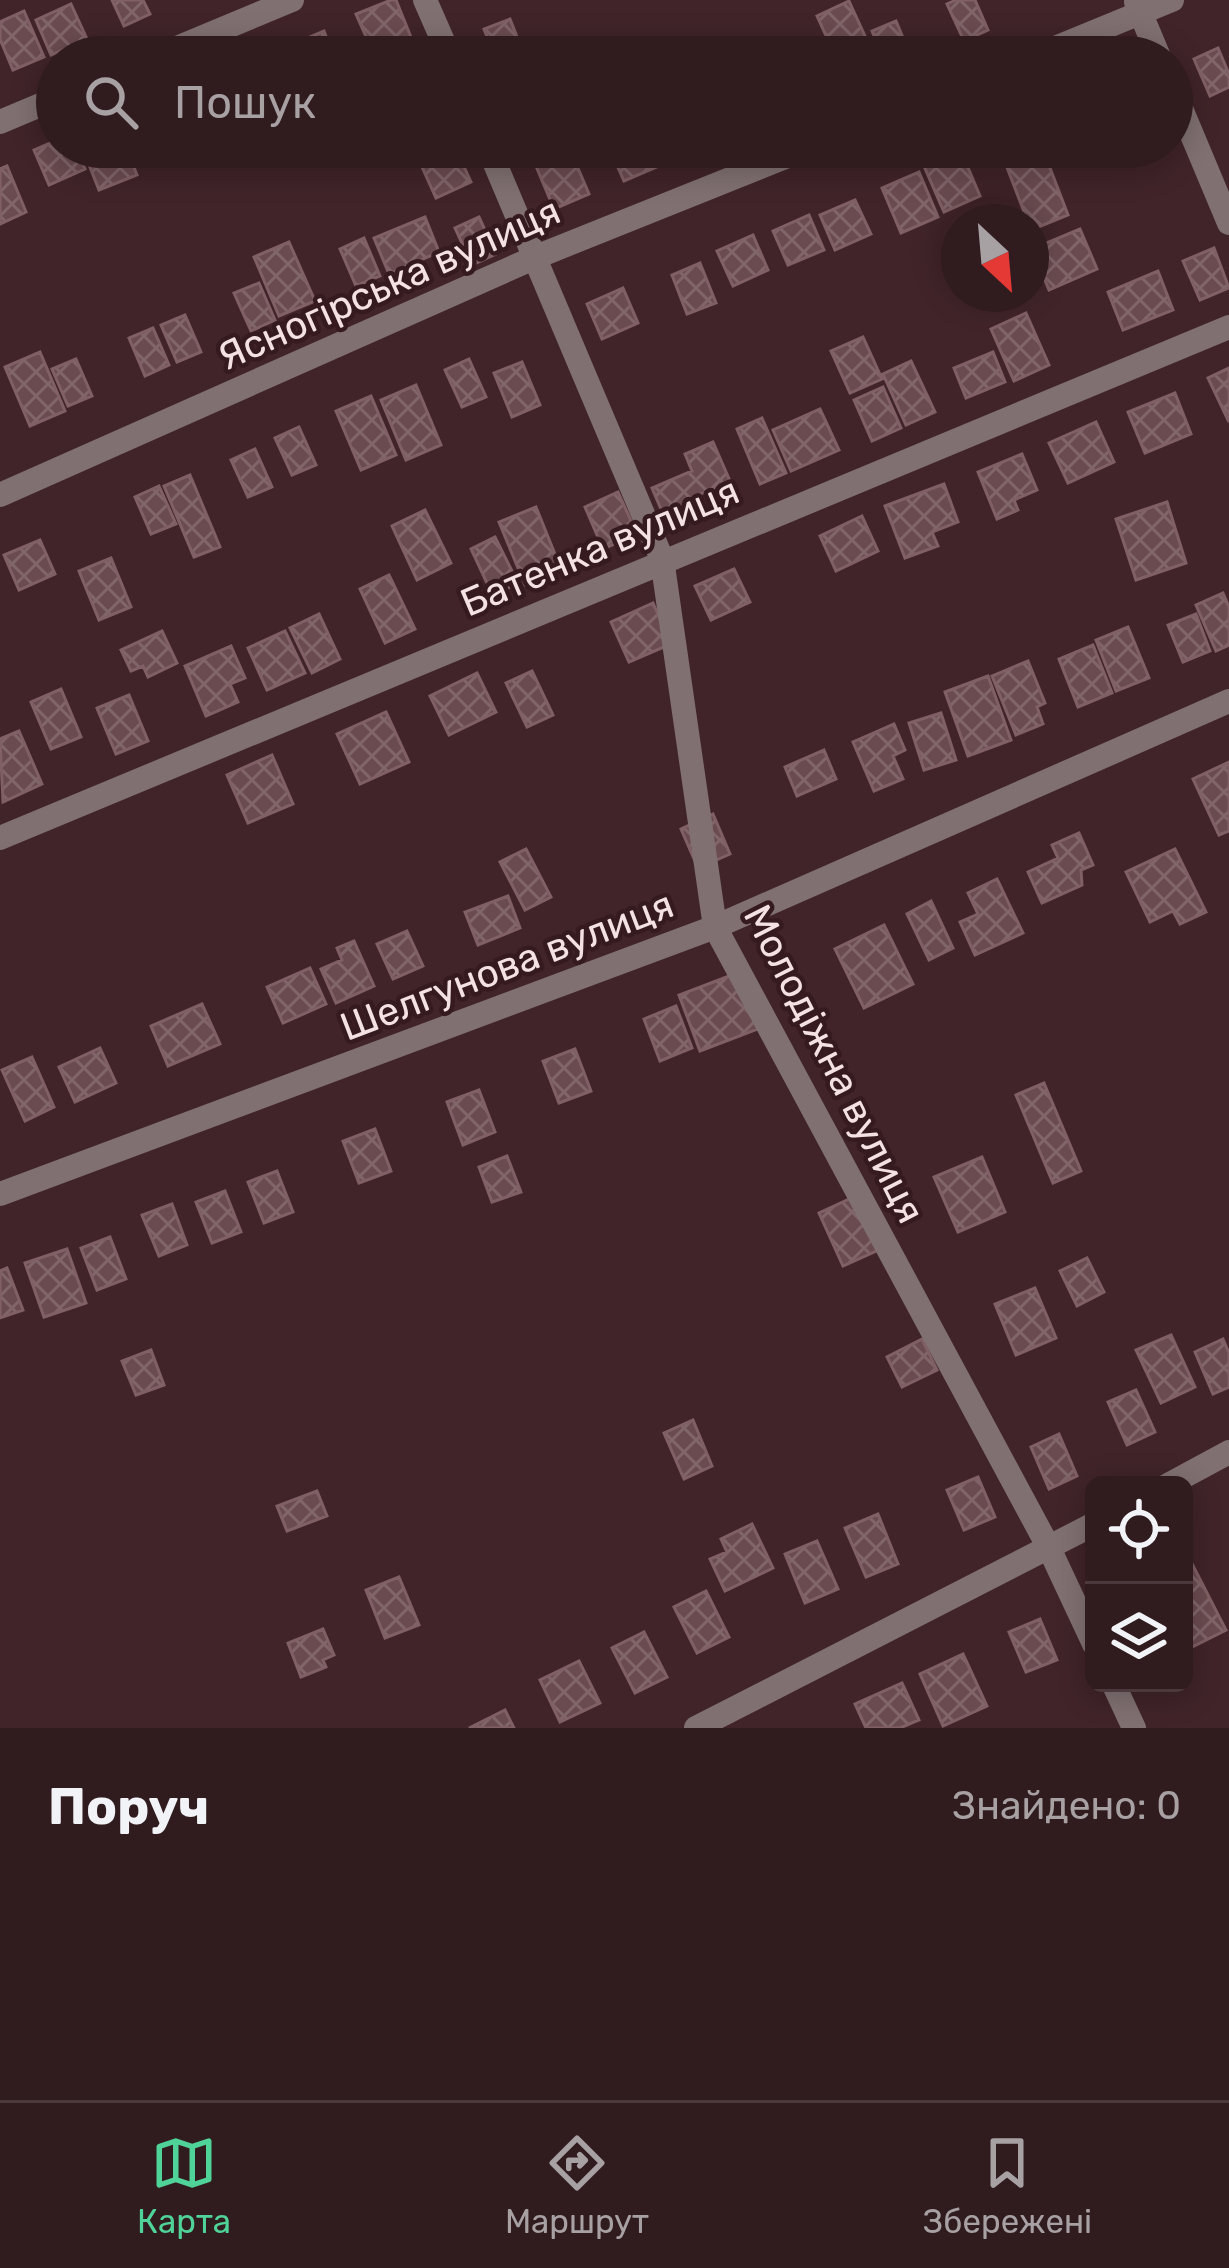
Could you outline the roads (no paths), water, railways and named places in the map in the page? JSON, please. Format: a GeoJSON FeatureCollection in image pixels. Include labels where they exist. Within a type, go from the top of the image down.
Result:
{"type":"FeatureCollection","features":[{"type":"Feature","properties":{"kind":"street"},"geometry":{"type":"LineString","coordinates":[[205,36],[292,0]]}},
{"type":"Feature","properties":{"kind":"street"},"geometry":{"type":"LineString","coordinates":[[425,0],[441,36]]}},
{"type":"Feature","properties":{"kind":"street"},"geometry":{"type":"LineString","coordinates":[[1077,36],[1138,7],[1172,0]]}},
{"type":"Feature","properties":{"kind":"street"},"geometry":{"type":"LineString","coordinates":[[1138,7],[1151,36]]}},
{"type":"Feature","properties":{"kind":"street"},"geometry":{"type":"LineString","coordinates":[[0,122],[36,107]]}},
{"type":"Feature","properties":{"kind":"street"},"geometry":{"type":"LineString","coordinates":[[1193,137],[1229,223]]}},
{"type":"Feature","properties":{"kind":"street","name":"Молодіжна вулиця"},"geometry":{"type":"LineString","coordinates":[[497,168],[662,560],[715,927],[1049,1548],[1085,1625]]}},
{"type":"Feature","properties":{"kind":"street","name":"Ясногірська вулиця"},"geometry":{"type":"LineString","coordinates":[[0,494],[536,257],[758,168]]}},
{"type":"Feature","properties":{"kind":"street","name":"Батенка вулиця"},"geometry":{"type":"LineString","coordinates":[[0,838],[1229,326]]}},
{"type":"Feature","properties":{"kind":"street","name":"Шелгунова вулиця"},"geometry":{"type":"LineString","coordinates":[[0,1194],[715,927],[1229,701]]}},
{"type":"Feature","properties":{"kind":"street"},"geometry":{"type":"LineString","coordinates":[[1185,1476],[1229,1452]]}},
{"type":"Feature","properties":{"kind":"street"},"geometry":{"type":"LineString","coordinates":[[696,1728],[1085,1529]]}},
{"type":"Feature","properties":{"kind":"street"},"geometry":{"type":"LineString","coordinates":[[1116,1692],[1134,1728]]}}]}
